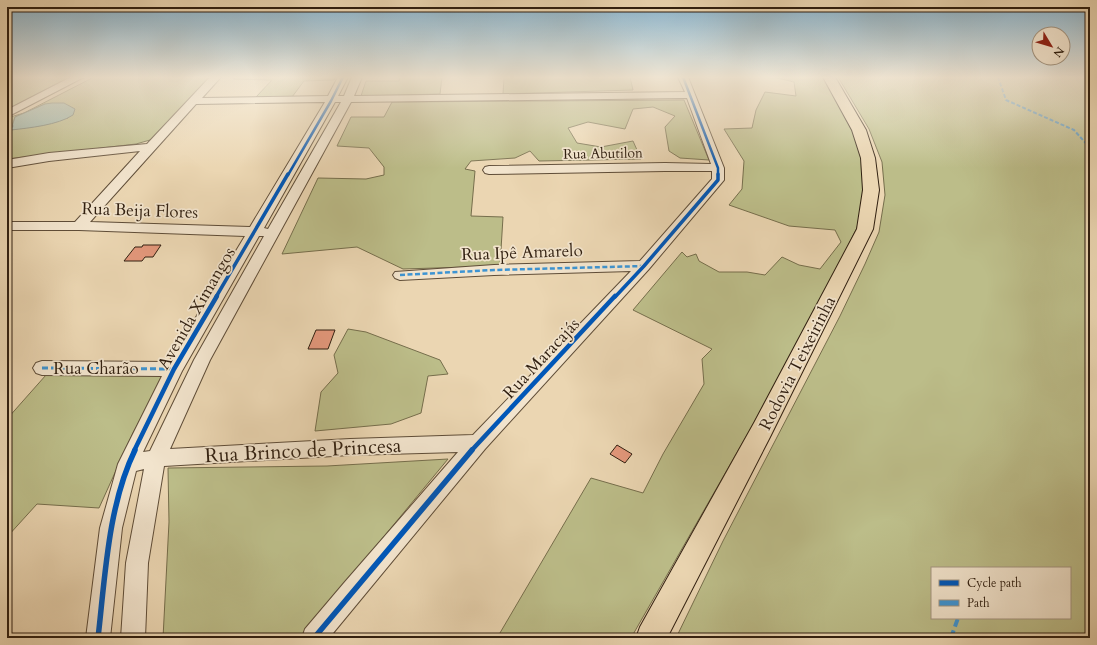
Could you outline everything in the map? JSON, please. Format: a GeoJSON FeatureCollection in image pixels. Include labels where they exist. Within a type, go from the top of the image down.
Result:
{"type":"FeatureCollection","features":[{"type":"Feature","properties":{"kind":"main road","name":"Rodovia Teixeirinha"},"geometry":{"type":"LineString","coordinates":[[651,638],[762,430],[865,229],[871,190],[868,158],[859,130],[846,107]]}},
{"type":"Feature","properties":{"kind":"street"},"geometry":{"type":"LineString","coordinates":[[8,114],[21,107]]}},
{"type":"Feature","properties":{"kind":"street"},"geometry":{"type":"LineString","coordinates":[[79,226],[188,107]]}},
{"type":"Feature","properties":{"kind":"street","name":"Avenida Ximangos"},"geometry":{"type":"LineString","coordinates":[[98,638],[111,528],[128,464],[174,368],[255,232],[334,107]]}},
{"type":"Feature","properties":{"kind":"street","name":"Avenida Ximangos"},"geometry":{"type":"LineString","coordinates":[[133,638],[137,563],[156,458],[202,360],[272,233],[335,107]]}},
{"type":"Feature","properties":{"kind":"street"},"geometry":{"type":"LineString","coordinates":[[695,107],[718,168]]}},
{"type":"Feature","properties":{"kind":"street"},"geometry":{"type":"LineString","coordinates":[[7,164],[64,155],[150,147]]}},
{"type":"Feature","properties":{"kind":"street","name":"Rua Abutilon"},"geometry":{"type":"LineString","coordinates":[[489,170],[665,167],[718,168]]}},
{"type":"Feature","properties":{"kind":"street","name":"Rua Maracajás"},"geometry":{"type":"LineString","coordinates":[[314,638],[352,591],[478,444],[644,266],[718,180],[718,168]]}},
{"type":"Feature","properties":{"kind":"street","name":"Rua Beija Flores"},"geometry":{"type":"LineString","coordinates":[[7,226],[79,226],[272,233]]}},
{"type":"Feature","properties":{"kind":"street","name":"Rua Ipê Amarelo"},"geometry":{"type":"LineString","coordinates":[[400,275],[494,270],[644,266]]}},
{"type":"Feature","properties":{"kind":"street","name":"Rua Charão"},"geometry":{"type":"LineString","coordinates":[[42,368],[174,368]]}},
{"type":"Feature","properties":{"kind":"street","name":"Rua Brinco de Princesa"},"geometry":{"type":"LineString","coordinates":[[128,464],[156,458],[439,443],[478,444]]}},
{"type":"Feature","properties":{"kind":"green space"},"geometry":{"type":"Polygon","coordinates":[[[38,107],[15,117],[11,130],[68,118],[50,107],[182,107],[150,140],[136,144],[7,159],[7,118],[38,107]]]}},
{"type":"Feature","properties":{"kind":"green space"},"geometry":{"type":"Polygon","coordinates":[[[389,107],[652,107],[633,109],[625,129],[588,122],[568,128],[577,143],[601,147],[633,141],[641,159],[539,161],[530,151],[515,158],[471,161],[465,169],[475,171],[471,216],[503,217],[500,266],[403,269],[357,247],[282,254],[318,178],[366,179],[384,175],[384,167],[369,148],[337,146],[351,117],[384,117],[389,107]]]}},
{"type":"Feature","properties":{"kind":"green space"},"geometry":{"type":"Polygon","coordinates":[[[653,107],[687,107],[709,160],[680,158],[669,151],[665,127],[675,116],[653,107]]]}},
{"type":"Feature","properties":{"kind":"green space"},"geometry":{"type":"Polygon","coordinates":[[[757,107],[840,107],[852,129],[862,159],[864,190],[857,228],[812,316],[751,428],[631,638],[497,638],[591,478],[643,493],[663,454],[704,384],[702,359],[712,349],[633,310],[682,252],[687,257],[696,254],[699,261],[719,272],[747,272],[765,275],[782,257],[799,265],[820,269],[841,242],[835,230],[789,226],[729,205],[742,189],[744,161],[724,129],[752,128],[757,107]]]}},
{"type":"Feature","properties":{"kind":"green space"},"geometry":{"type":"Polygon","coordinates":[[[856,107],[1090,107],[1090,638],[676,638],[723,541],[840,316],[879,232],[885,195],[882,162],[869,129],[856,107]]]}},
{"type":"Feature","properties":{"kind":"green space"},"geometry":{"type":"Polygon","coordinates":[[[348,329],[366,332],[440,360],[448,374],[428,376],[421,413],[391,424],[315,431],[321,392],[338,373],[334,355],[348,329]]]}},
{"type":"Feature","properties":{"kind":"green space"},"geometry":{"type":"Polygon","coordinates":[[[46,375],[164,375],[133,433],[99,508],[37,504],[7,537],[7,419],[46,375]]]}},
{"type":"Feature","properties":{"kind":"green space"},"geometry":{"type":"Polygon","coordinates":[[[448,459],[300,638],[163,638],[169,522],[168,468],[327,466],[448,459]]]}},
{"type":"Feature","properties":{"kind":"water"},"geometry":{"type":"Polygon","coordinates":[[[38,107],[72,107],[75,109],[73,115],[52,124],[11,130],[15,117],[38,107]]]}},
{"type":"Feature","properties":{"kind":"building"},"geometry":{"type":"Polygon","coordinates":[[[143,245],[161,245],[153,257],[145,257],[142,261],[124,261],[135,247],[142,247],[143,245]]]}},
{"type":"Feature","properties":{"kind":"building"},"geometry":{"type":"Polygon","coordinates":[[[316,330],[335,330],[328,349],[308,349],[316,330]]]}},
{"type":"Feature","properties":{"kind":"building"},"geometry":{"type":"Polygon","coordinates":[[[617,445],[632,454],[625,463],[610,454],[617,445]]]}},
{"type":"Feature","properties":{"kind":"waterway"},"geometry":{"type":"LineString","coordinates":[[7,127],[12,126]]}},
{"type":"Feature","properties":{"kind":"marked path"},"geometry":{"type":"LineString","coordinates":[[1022,107],[1074,130],[1090,148]]}},
{"type":"Feature","properties":{"kind":"marked path"},"geometry":{"type":"LineString","coordinates":[[400,275],[494,270],[644,266]]}},
{"type":"Feature","properties":{"kind":"marked path"},"geometry":{"type":"LineString","coordinates":[[42,368],[174,369]]}},
{"type":"Feature","properties":{"kind":"marked path"},"geometry":{"type":"LineString","coordinates":[[951,638],[958,619]]}},
{"type":"Feature","properties":{"kind":"cycle path"},"geometry":{"type":"LineString","coordinates":[[98,638],[111,528],[128,464],[174,369],[327,107]]}},
{"type":"Feature","properties":{"kind":"cycle path"},"geometry":{"type":"LineString","coordinates":[[314,638],[478,443],[644,266],[718,180],[718,168],[695,107]]}}]}
